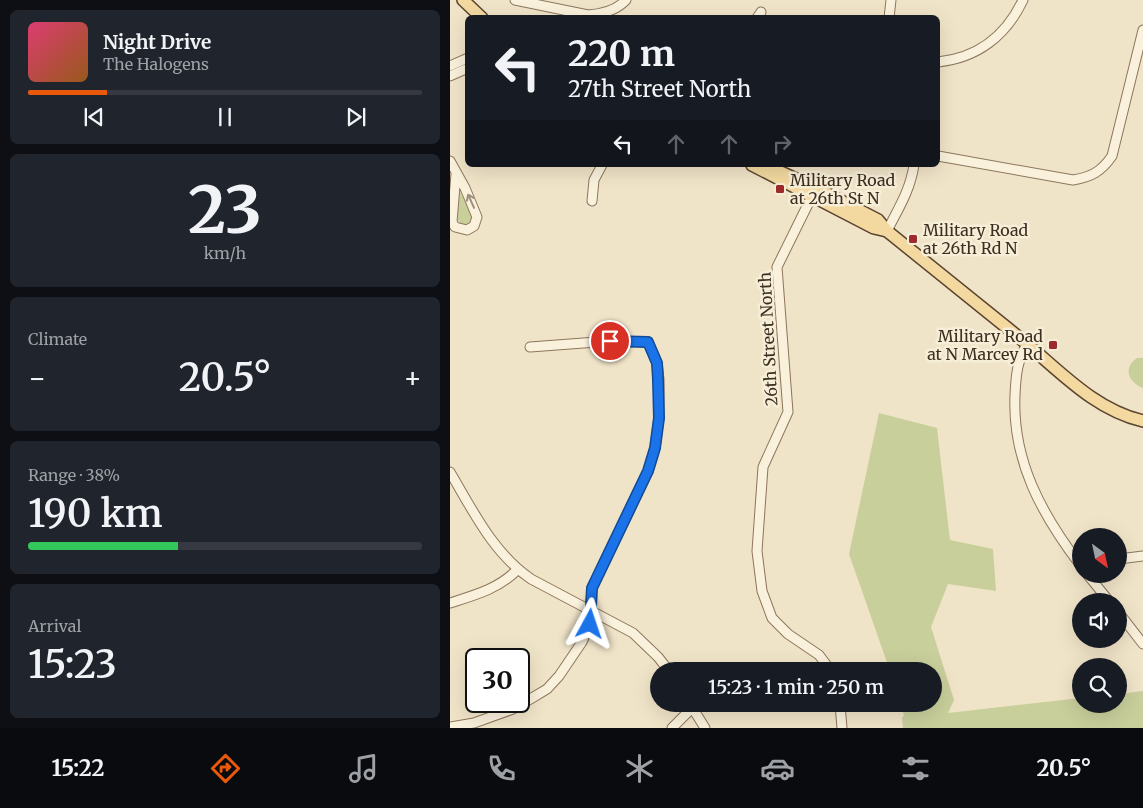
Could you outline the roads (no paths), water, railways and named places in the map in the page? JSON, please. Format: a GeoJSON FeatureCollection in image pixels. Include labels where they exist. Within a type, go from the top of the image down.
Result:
{"type":"FeatureCollection","features":[{"type":"Feature","properties":{"kind":"main road"},"geometry":{"type":"LineString","coordinates":[[463,0],[478,15]]}},
{"type":"Feature","properties":{"kind":"main road"},"geometry":{"type":"LineString","coordinates":[[757,167],[878,220],[887,231],[1027,344],[1084,393],[1116,412],[1143,421]]}},
{"type":"Feature","properties":{"kind":"main road"},"geometry":{"type":"LineString","coordinates":[[769,167],[814,192]]}},
{"type":"Feature","properties":{"kind":"street"},"geometry":{"type":"LineString","coordinates":[[515,0],[588,15],[614,10],[626,0]]}},
{"type":"Feature","properties":{"kind":"street"},"geometry":{"type":"LineString","coordinates":[[888,15],[891,0]]}},
{"type":"Feature","properties":{"kind":"street"},"geometry":{"type":"LineString","coordinates":[[940,62],[954,60],[975,53],[993,41],[1005,29],[1023,0]]}},
{"type":"Feature","properties":{"kind":"street"},"geometry":{"type":"LineString","coordinates":[[940,156],[1073,180],[1088,178],[1098,173],[1112,156],[1143,30]]}},
{"type":"Feature","properties":{"kind":"street"},"geometry":{"type":"LineString","coordinates":[[450,66],[465,59]]}},
{"type":"Feature","properties":{"kind":"street"},"geometry":{"type":"LineString","coordinates":[[450,76],[465,69]]}},
{"type":"Feature","properties":{"kind":"street"},"geometry":{"type":"LineString","coordinates":[[450,161],[465,188],[477,217],[474,226],[467,230],[455,227],[452,222],[456,174]]}},
{"type":"Feature","properties":{"kind":"street"},"geometry":{"type":"LineString","coordinates":[[592,201],[594,180],[601,167]]}},
{"type":"Feature","properties":{"kind":"street"},"geometry":{"type":"LineString","coordinates":[[887,231],[907,195],[914,167]]}},
{"type":"Feature","properties":{"kind":"street","name":"26th Street North"},"geometry":{"type":"LineString","coordinates":[[814,192],[777,267],[788,412],[763,467],[757,551],[762,591],[772,618],[788,634],[819,655],[824,662]]}},
{"type":"Feature","properties":{"kind":"street"},"geometry":{"type":"LineString","coordinates":[[450,726],[474,723],[513,709],[547,689],[568,664],[582,642],[590,624],[592,588],[648,471],[655,448],[659,401],[657,363],[648,342],[610,341],[530,347]]}},
{"type":"Feature","properties":{"kind":"street"},"geometry":{"type":"LineString","coordinates":[[1027,344],[1018,362],[1016,379],[1014,414],[1017,445],[1024,467],[1046,516],[1072,553]]}},
{"type":"Feature","properties":{"kind":"street"},"geometry":{"type":"LineString","coordinates":[[450,472],[488,537],[517,570],[591,612],[633,633],[662,662]]}},
{"type":"Feature","properties":{"kind":"street"},"geometry":{"type":"LineString","coordinates":[[1128,558],[1143,556]]}},
{"type":"Feature","properties":{"kind":"street"},"geometry":{"type":"LineString","coordinates":[[450,603],[485,592],[500,584],[517,570]]}},
{"type":"Feature","properties":{"kind":"street"},"geometry":{"type":"LineString","coordinates":[[1094,583],[1102,593]]}},
{"type":"Feature","properties":{"kind":"street"},"geometry":{"type":"LineString","coordinates":[[1127,623],[1143,644]]}},
{"type":"Feature","properties":{"kind":"street"},"geometry":{"type":"LineString","coordinates":[[672,728],[686,712]]}},
{"type":"Feature","properties":{"kind":"street"},"geometry":{"type":"LineString","coordinates":[[695,712],[705,728]]}},
{"type":"Feature","properties":{"kind":"street"},"geometry":{"type":"LineString","coordinates":[[841,712],[842,728]]}},
{"type":"Feature","properties":{"kind":"place","name":"Military Road at 26th St N"},"geometry":{"type":"Point","coordinates":[780,189]}},
{"type":"Feature","properties":{"kind":"place","name":"Military Road at 26th Rd N"},"geometry":{"type":"Point","coordinates":[913,239]}},
{"type":"Feature","properties":{"kind":"place","name":"Military Road at N Marcey Rd"},"geometry":{"type":"Point","coordinates":[1053,345]}}]}
